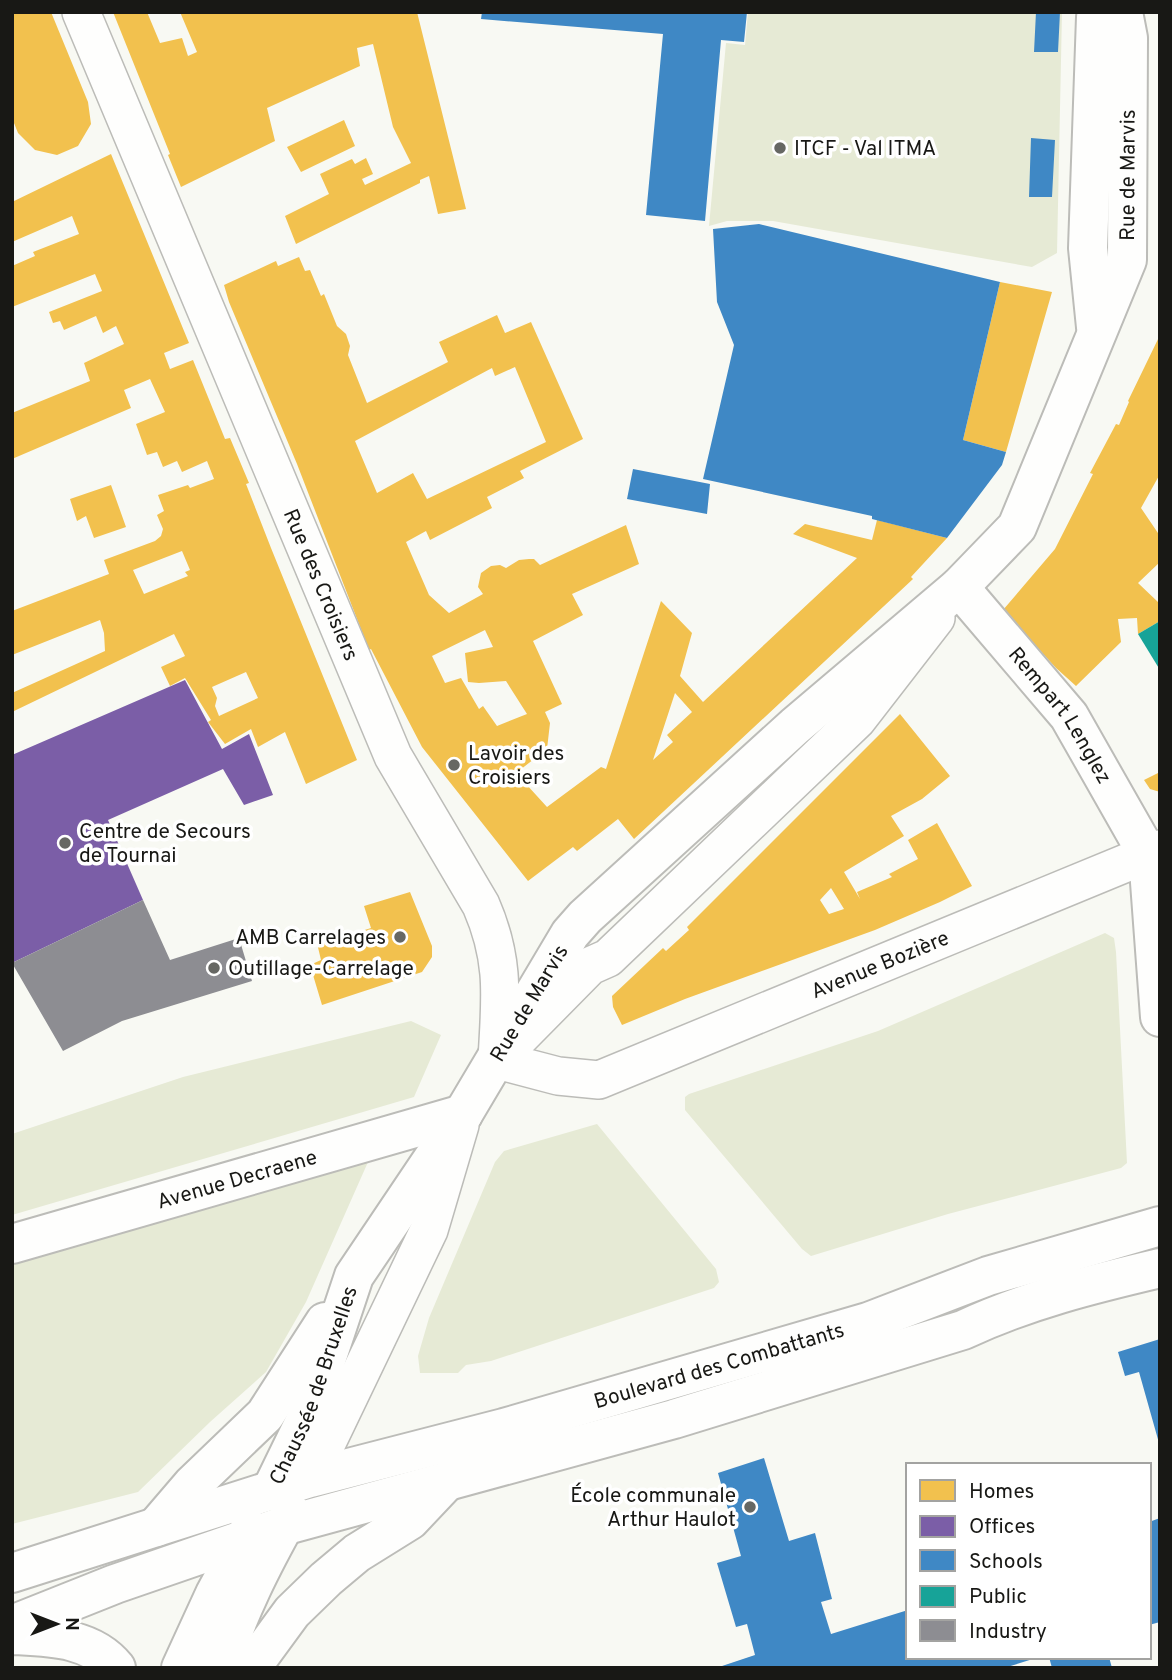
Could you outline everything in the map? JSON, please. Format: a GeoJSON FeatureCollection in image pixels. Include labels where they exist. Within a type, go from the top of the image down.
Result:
{"type":"FeatureCollection","features":[{"type":"Feature","properties":{"kind":"street","name":"Rue des Croisiers"},"geometry":{"type":"LineString","coordinates":[[81,12],[402,773],[481,905],[493,931],[501,976],[497,1060]]}},
{"type":"Feature","properties":{"kind":"street","name":"Rue de Marvis"},"geometry":{"type":"LineString","coordinates":[[1096,333],[1088,248],[1098,12]]}},
{"type":"Feature","properties":{"kind":"street","name":"Rue de Marvis"},"geometry":{"type":"LineString","coordinates":[[497,1060],[570,934],[586,917],[795,726],[959,587],[1017,527],[1127,260],[1128,38],[1123,12]]}},
{"type":"Feature","properties":{"kind":"street","name":"Rempart Lenglez"},"geometry":{"type":"LineString","coordinates":[[959,587],[1069,716],[1154,852]]}},
{"type":"Feature","properties":{"kind":"street"},"geometry":{"type":"LineString","coordinates":[[1154,852],[1160,1017]]}},
{"type":"Feature","properties":{"kind":"street","name":"Avenue Bozière"},"geometry":{"type":"LineString","coordinates":[[497,1060],[558,1076],[599,1080],[1154,852]]}},
{"type":"Feature","properties":{"kind":"street","name":"Chaussée de Bruxelles"},"geometry":{"type":"LineString","coordinates":[[181,1668],[215,1594],[272,1489],[307,1417],[354,1276],[497,1060]]}},
{"type":"Feature","properties":{"kind":"street","name":"Chaussée de Bruxelles"},"geometry":{"type":"LineString","coordinates":[[221,1668],[230,1637],[429,1230],[463,1114]]}},
{"type":"Feature","properties":{"kind":"street","name":"Avenue Decraene"},"geometry":{"type":"LineString","coordinates":[[12,1244],[463,1114]]}},
{"type":"Feature","properties":{"kind":"street","name":"Boulevard des Combattants"},"geometry":{"type":"LineString","coordinates":[[12,1573],[272,1489],[504,1429],[842,1330],[988,1276],[1160,1226]]}},
{"type":"Feature","properties":{"kind":"street","name":"Boulevard des Combattants"},"geometry":{"type":"LineString","coordinates":[[12,1625],[115,1584],[283,1526],[674,1419],[963,1330],[1003,1312],[1080,1286],[1160,1268]]}},
{"type":"Feature","properties":{"kind":"street"},"geometry":{"type":"LineString","coordinates":[[156,1527],[192,1485],[264,1415],[354,1276]]}},
{"type":"Feature","properties":{"kind":"street"},"geometry":{"type":"LineString","coordinates":[[251,1668],[292,1612],[326,1579],[357,1553],[410,1520],[444,1484]]}},
{"type":"Feature","properties":{"kind":"street"},"geometry":{"type":"LineString","coordinates":[[12,1635],[48,1637],[88,1646],[116,1668]]}},
{"type":"Feature","properties":{"kind":"green space"},"geometry":{"type":"Polygon","coordinates":[[[748,12],[1062,12],[1057,253],[1032,267],[773,221],[727,221],[709,226],[726,43],[745,45],[748,12]]]}},
{"type":"Feature","properties":{"kind":"green space"},"geometry":{"type":"Polygon","coordinates":[[[1105,933],[1114,938],[1116,952],[1127,1163],[1121,1168],[948,1214],[811,1256],[802,1249],[685,1110],[685,1097],[689,1094],[878,1031],[1105,933]]]}},
{"type":"Feature","properties":{"kind":"green space"},"geometry":{"type":"Polygon","coordinates":[[[411,1021],[441,1035],[414,1097],[12,1215],[12,1134],[183,1077],[411,1021]]]}},
{"type":"Feature","properties":{"kind":"green space"},"geometry":{"type":"Polygon","coordinates":[[[597,1124],[716,1269],[719,1282],[714,1288],[491,1361],[466,1365],[458,1373],[420,1373],[418,1356],[429,1318],[495,1162],[504,1151],[597,1124]]]}},
{"type":"Feature","properties":{"kind":"green space"},"geometry":{"type":"Polygon","coordinates":[[[368,1162],[306,1302],[266,1372],[138,1492],[12,1524],[12,1265],[368,1162]]]}},
{"type":"Feature","properties":{"kind":"building: Homes"},"geometry":{"type":"Polygon","coordinates":[[[12,12],[51,12],[88,102],[91,124],[78,146],[57,155],[35,150],[18,133],[12,118],[12,12]]]}},
{"type":"Feature","properties":{"kind":"building: Homes"},"geometry":{"type":"Polygon","coordinates":[[[113,12],[147,12],[160,43],[182,38],[188,56],[197,52],[180,12],[417,12],[466,209],[438,214],[429,176],[420,180],[420,183],[296,244],[285,216],[329,194],[320,174],[352,159],[355,164],[366,158],[373,174],[362,179],[365,185],[411,163],[393,127],[373,44],[357,48],[360,66],[267,108],[275,141],[181,187],[113,12]]]}},
{"type":"Feature","properties":{"kind":"building: Homes"},"geometry":{"type":"Polygon","coordinates":[[[344,120],[355,146],[301,172],[287,147],[344,120]]]}},
{"type":"Feature","properties":{"kind":"building: Homes"},"geometry":{"type":"Polygon","coordinates":[[[111,154],[189,343],[164,353],[170,369],[193,360],[225,439],[230,438],[249,483],[246,484],[357,760],[306,784],[285,732],[258,747],[251,729],[225,744],[208,722],[211,720],[185,678],[170,686],[161,667],[185,656],[174,634],[12,712],[12,693],[105,651],[100,620],[12,655],[12,611],[109,574],[104,560],[155,541],[161,536],[163,529],[157,515],[164,511],[158,495],[214,479],[207,461],[182,472],[177,461],[163,467],[157,452],[147,455],[136,424],[165,412],[150,379],[124,390],[131,408],[12,459],[12,413],[90,381],[84,363],[124,344],[116,326],[103,333],[96,316],[64,330],[60,321],[53,323],[49,312],[102,291],[95,274],[12,307],[12,266],[35,256],[33,252],[79,234],[72,216],[12,242],[12,202],[111,154]],[[182,551],[133,570],[144,594],[188,576],[185,572],[190,570],[182,551]],[[246,672],[212,687],[217,698],[215,706],[219,716],[258,698],[246,672]]]}},
{"type":"Feature","properties":{"kind":"building: Homes"},"geometry":{"type":"Polygon","coordinates":[[[299,257],[305,271],[310,270],[321,296],[324,294],[337,326],[346,334],[350,346],[348,355],[367,403],[448,362],[439,342],[497,315],[505,333],[531,322],[583,439],[520,471],[524,478],[487,497],[492,508],[430,540],[426,531],[406,542],[429,595],[449,613],[483,594],[478,587],[481,573],[491,566],[500,565],[506,568],[519,560],[529,559],[534,559],[540,565],[626,525],[639,564],[572,594],[583,615],[533,641],[562,704],[545,712],[550,723],[547,749],[516,773],[547,807],[601,767],[606,769],[661,601],[692,633],[680,676],[703,702],[857,558],[793,534],[805,524],[872,540],[877,520],[947,538],[911,577],[913,579],[634,839],[618,819],[577,851],[573,847],[528,881],[422,747],[371,649],[369,650],[224,285],[276,261],[278,266],[299,257]],[[515,367],[495,376],[492,368],[355,441],[377,493],[413,473],[427,499],[546,442],[515,367]],[[485,630],[432,656],[445,683],[461,678],[479,709],[483,706],[497,726],[527,714],[506,681],[468,682],[465,653],[493,647],[485,630]],[[675,693],[653,760],[673,742],[667,735],[692,712],[675,693]]]}},
{"type":"Feature","properties":{"kind":"building: Homes"},"geometry":{"type":"Polygon","coordinates":[[[1000,282],[1052,292],[1006,452],[963,440],[1000,282]]]}},
{"type":"Feature","properties":{"kind":"building: Homes"},"geometry":{"type":"Polygon","coordinates":[[[1160,335],[1160,474],[1141,508],[1160,536],[1160,562],[1138,583],[1160,601],[1160,621],[1138,634],[1137,618],[1118,619],[1121,642],[1076,686],[1003,610],[1055,549],[1093,474],[1090,473],[1116,424],[1119,425],[1160,335]]]}},
{"type":"Feature","properties":{"kind":"building: Homes"},"geometry":{"type":"Polygon","coordinates":[[[111,485],[126,527],[94,538],[86,516],[77,521],[70,499],[111,485]]]}},
{"type":"Feature","properties":{"kind":"building: Homes"},"geometry":{"type":"Polygon","coordinates":[[[900,714],[950,776],[922,799],[891,816],[904,836],[844,872],[860,899],[857,892],[892,877],[889,874],[918,859],[908,840],[937,823],[972,886],[875,930],[685,999],[622,1025],[613,1007],[612,996],[663,948],[666,951],[689,930],[687,927],[900,714]],[[831,888],[820,900],[829,914],[844,909],[831,888]]]}},
{"type":"Feature","properties":{"kind":"building: Homes"},"geometry":{"type":"Polygon","coordinates":[[[1160,772],[1160,792],[1150,789],[1144,780],[1160,772]]]}},
{"type":"Feature","properties":{"kind":"building: Homes"},"geometry":{"type":"Polygon","coordinates":[[[410,892],[432,946],[432,957],[422,972],[322,1005],[310,965],[321,960],[316,939],[344,930],[346,936],[371,928],[364,906],[410,892]]]}},
{"type":"Feature","properties":{"kind":"building: Offices","name":"Centre de Secours de Tournai"},"geometry":{"type":"Polygon","coordinates":[[[185,680],[222,749],[249,734],[273,795],[244,805],[223,769],[108,820],[143,900],[12,963],[12,755],[185,680]]]}},
{"type":"Feature","properties":{"kind":"building: Schools"},"geometry":{"type":"Polygon","coordinates":[[[482,12],[747,12],[744,42],[721,40],[705,221],[646,215],[663,34],[481,19],[482,12]]]}},
{"type":"Feature","properties":{"kind":"building: Schools"},"geometry":{"type":"Polygon","coordinates":[[[1036,12],[1060,12],[1058,52],[1034,52],[1036,12]]]}},
{"type":"Feature","properties":{"kind":"building: Schools"},"geometry":{"type":"Polygon","coordinates":[[[1031,138],[1055,140],[1052,197],[1029,197],[1031,138]]]}},
{"type":"Feature","properties":{"kind":"building: Schools"},"geometry":{"type":"Polygon","coordinates":[[[759,224],[1000,282],[963,440],[1006,452],[1002,465],[947,538],[872,519],[872,516],[703,479],[734,345],[717,302],[713,229],[759,224]]]}},
{"type":"Feature","properties":{"kind":"building: Schools"},"geometry":{"type":"Polygon","coordinates":[[[633,469],[710,484],[707,514],[627,499],[633,469]]]}},
{"type":"Feature","properties":{"kind":"building: Schools"},"geometry":{"type":"Polygon","coordinates":[[[1160,1339],[1159,1443],[1139,1372],[1125,1376],[1118,1352],[1160,1339]]]}},
{"type":"Feature","properties":{"kind":"building: Schools"},"geometry":{"type":"Polygon","coordinates":[[[764,1458],[789,1541],[815,1533],[832,1599],[821,1602],[831,1634],[906,1611],[906,1659],[1033,1659],[1004,1668],[716,1668],[755,1655],[747,1624],[736,1627],[717,1563],[741,1556],[718,1473],[764,1458]]]}},
{"type":"Feature","properties":{"kind":"building: Schools"},"geometry":{"type":"Polygon","coordinates":[[[1160,1518],[1160,1622],[1151,1624],[1151,1521],[1160,1518]]]}},
{"type":"Feature","properties":{"kind":"building: Schools"},"geometry":{"type":"Polygon","coordinates":[[[1050,1659],[1110,1659],[1112,1668],[1052,1668],[1050,1659]]]}},
{"type":"Feature","properties":{"kind":"building: Public"},"geometry":{"type":"Polygon","coordinates":[[[1160,621],[1160,670],[1138,634],[1160,621]]]}},
{"type":"Feature","properties":{"kind":"building: Industry"},"geometry":{"type":"Polygon","coordinates":[[[143,900],[170,960],[239,938],[252,981],[122,1021],[63,1051],[12,963],[143,900]]]}},
{"type":"Feature","properties":{"kind":"place","name":"ITCF - Val ITMA"},"geometry":{"type":"Point","coordinates":[780,148]}},
{"type":"Feature","properties":{"kind":"place","name":"Lavoir des Croisiers"},"geometry":{"type":"Point","coordinates":[454,765]}},
{"type":"Feature","properties":{"kind":"place","name":"Centre de Secours de Tournai"},"geometry":{"type":"Point","coordinates":[65,843]}},
{"type":"Feature","properties":{"kind":"place","name":"AMB Carrelages"},"geometry":{"type":"Point","coordinates":[400,937]}},
{"type":"Feature","properties":{"kind":"place","name":"Outillage-Carrelage"},"geometry":{"type":"Point","coordinates":[214,968]}},
{"type":"Feature","properties":{"kind":"place","name":"École communale Arthur Haulot"},"geometry":{"type":"Point","coordinates":[750,1507]}}]}
